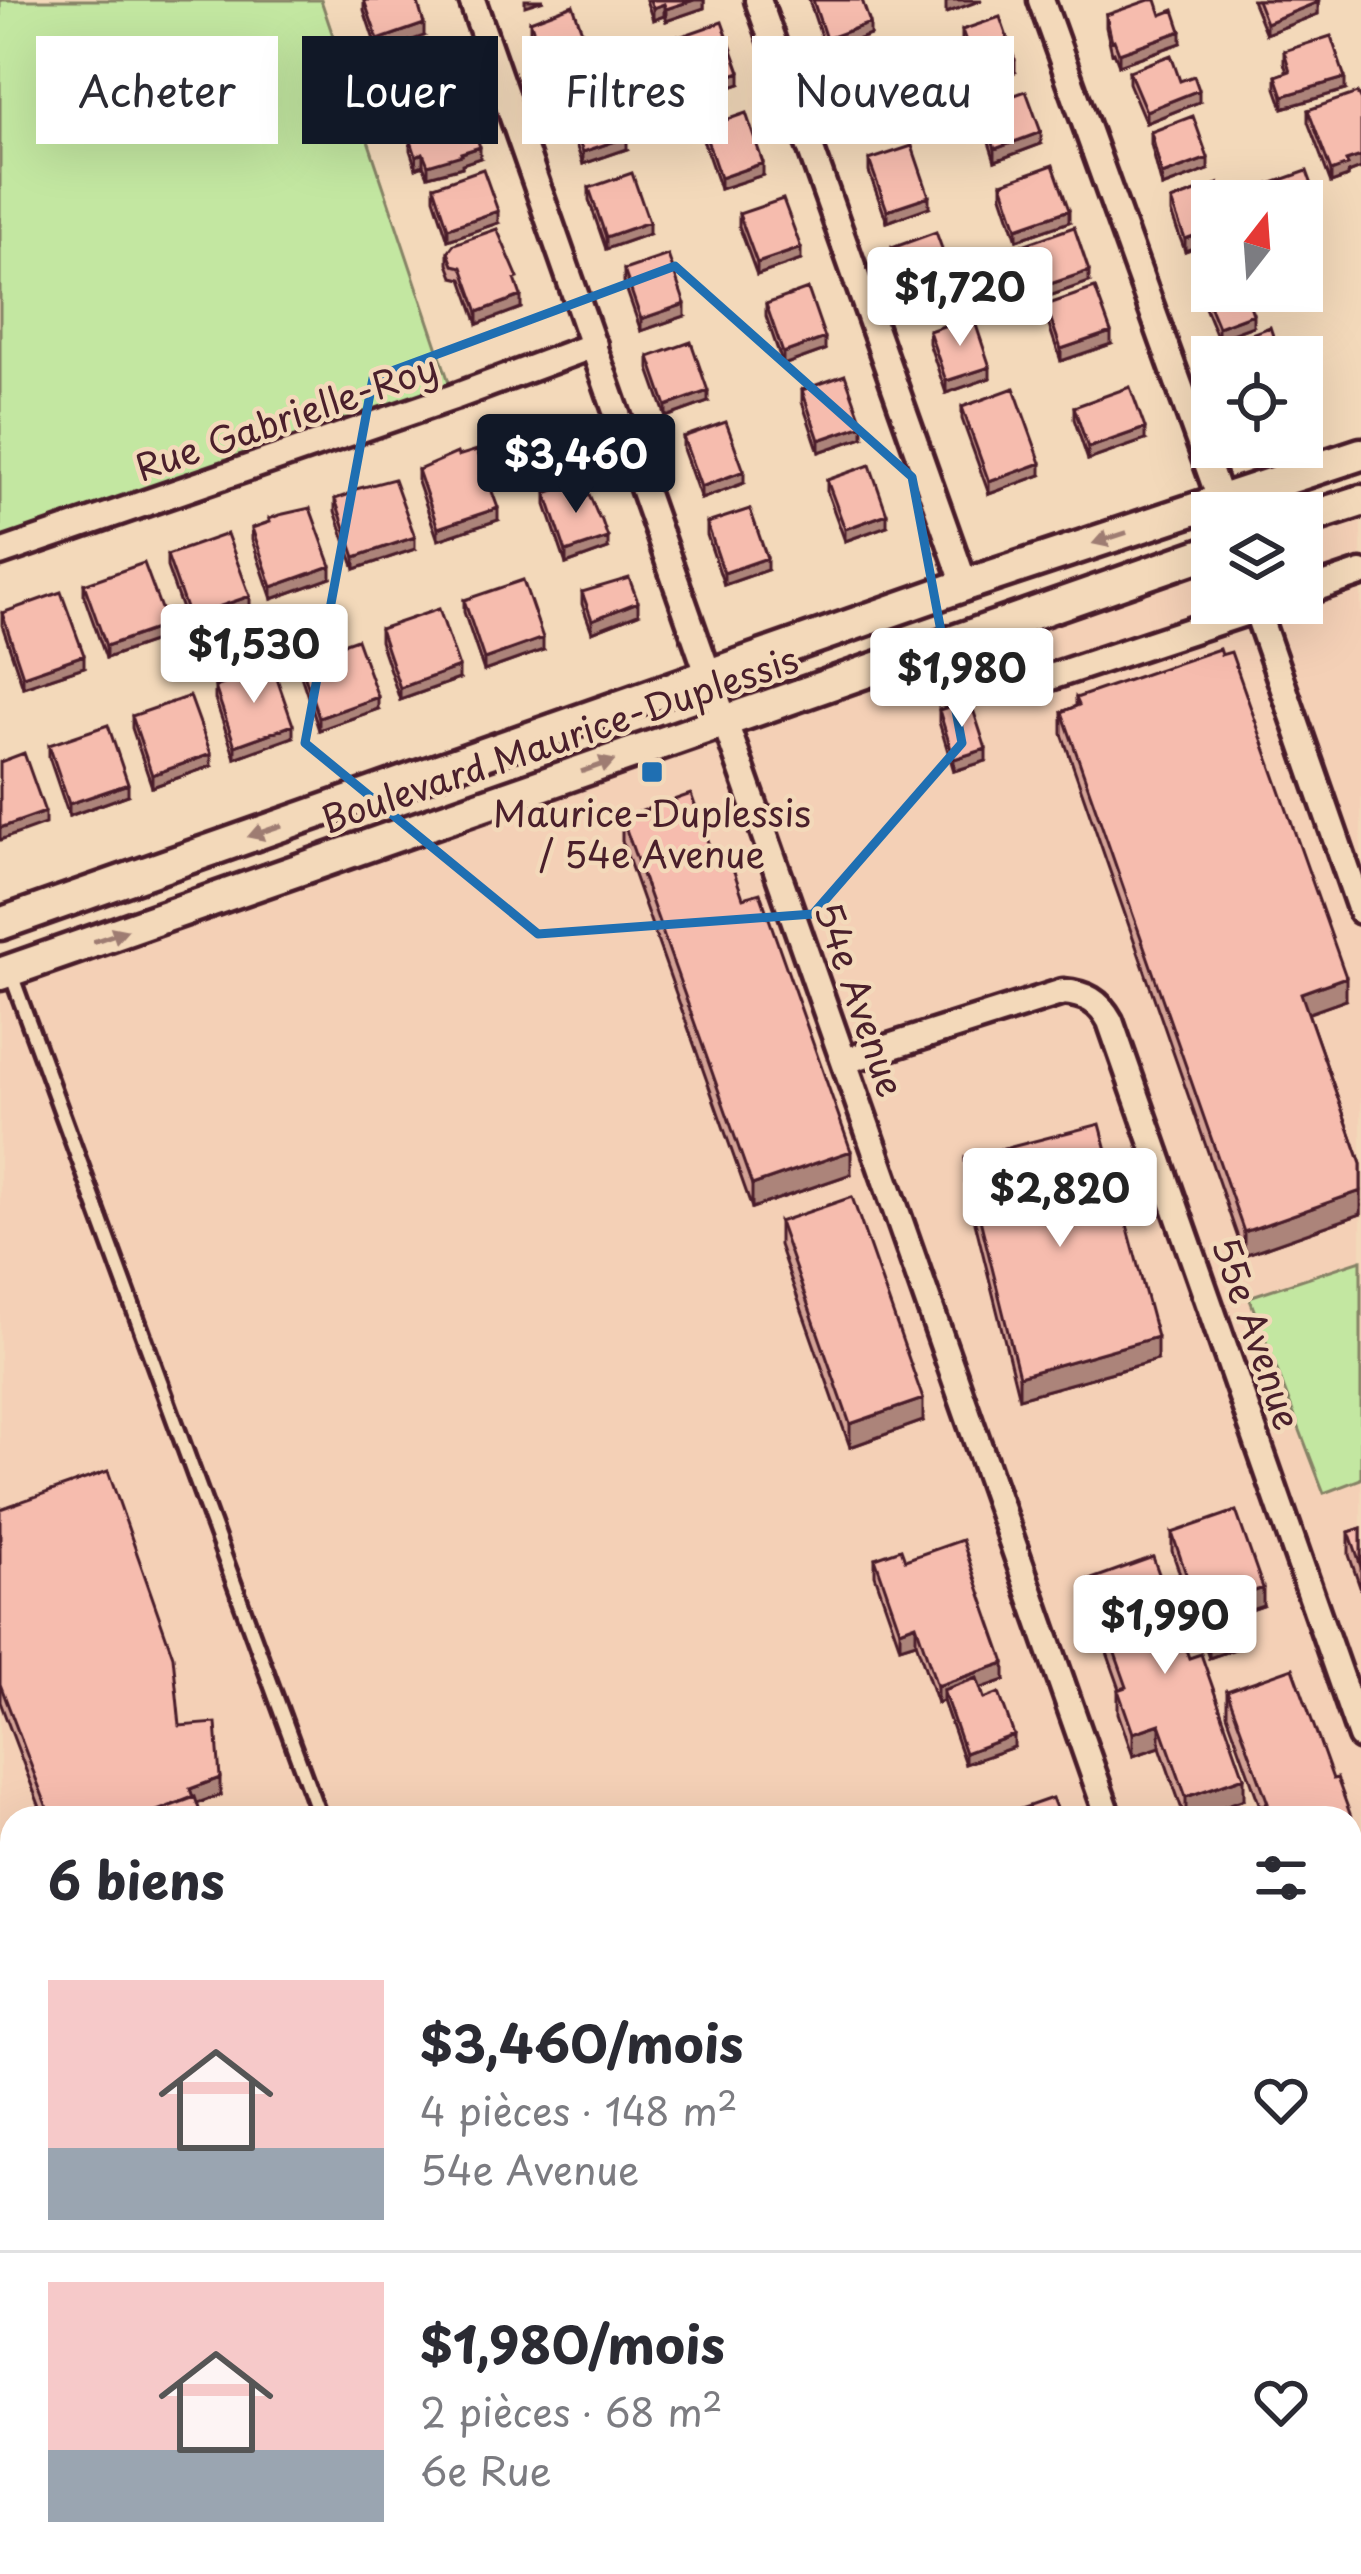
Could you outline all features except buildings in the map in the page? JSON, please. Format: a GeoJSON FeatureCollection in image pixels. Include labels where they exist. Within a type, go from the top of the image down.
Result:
{"type":"FeatureCollection","features":[{"type":"Feature","properties":{"kind":"street","name":"54e Avenue"},"geometry":{"type":"LineString","coordinates":[[472,0],[1105,1806]]}},
{"type":"Feature","properties":{"kind":"street"},"geometry":{"type":"LineString","coordinates":[[758,0],[965,586]]}},
{"type":"Feature","properties":{"kind":"street"},"geometry":{"type":"LineString","coordinates":[[1041,0],[1217,492]]}},
{"type":"Feature","properties":{"kind":"street","name":"Rue Gabrielle-Roy"},"geometry":{"type":"LineString","coordinates":[[0,553],[594,345]]}},
{"type":"Feature","properties":{"kind":"street","name":"Boulevard Maurice-Duplessis"},"geometry":{"type":"LineString","coordinates":[[1250,492],[1361,454]]}},
{"type":"Feature","properties":{"kind":"street"},"geometry":{"type":"LineString","coordinates":[[1323,513],[1361,501]]}},
{"type":"Feature","properties":{"kind":"street","name":"Boulevard Maurice-Duplessis"},"geometry":{"type":"LineString","coordinates":[[0,924],[965,586],[1191,512]]}},
{"type":"Feature","properties":{"kind":"street","name":"Boulevard Maurice-Duplessis"},"geometry":{"type":"LineString","coordinates":[[5,972],[1191,558]]}},
{"type":"Feature","properties":{"kind":"street"},"geometry":{"type":"LineString","coordinates":[[1323,586],[1361,573]]}},
{"type":"Feature","properties":{"kind":"street"},"geometry":{"type":"LineString","coordinates":[[976,635],[988,670],[996,678],[1029,684],[1206,624]]}},
{"type":"Feature","properties":{"kind":"street"},"geometry":{"type":"LineString","coordinates":[[1268,624],[1361,911]]}},
{"type":"Feature","properties":{"kind":"street","name":"55e Avenue"},"geometry":{"type":"LineString","coordinates":[[845,1061],[1064,992],[1091,998],[1103,1008],[1361,1737]]}},
{"type":"Feature","properties":{"kind":"lane"},"geometry":{"type":"LineString","coordinates":[[5,972],[316,1806]]}},
{"type":"Feature","properties":{"kind":"highlighted area"},"geometry":{"type":"Polygon","coordinates":[[[675,266],[912,477],[962,743],[813,914],[538,934],[305,743],[373,378],[675,266]]]}},
{"type":"Feature","properties":{"kind":"shaded area"},"geometry":{"type":"Polygon","coordinates":[[[1361,500],[1361,1806],[0,1806],[0,974],[1191,558],[1191,624],[1323,624],[1323,513],[1361,500]]]}},
{"type":"Feature","properties":{"kind":"green space"},"geometry":{"type":"Polygon","coordinates":[[[0,0],[321,0],[333,36],[302,36],[302,144],[369,144],[454,397],[0,553],[0,0]]]}},
{"type":"Feature","properties":{"kind":"green space"},"geometry":{"type":"Polygon","coordinates":[[[1361,1260],[1361,1479],[1324,1493],[1249,1297],[1361,1260]]]}},
{"type":"Feature","properties":{"kind":"place","name":"Maurice-Duplessis / 54e Avenue"},"geometry":{"type":"Point","coordinates":[652,772]}}]}
